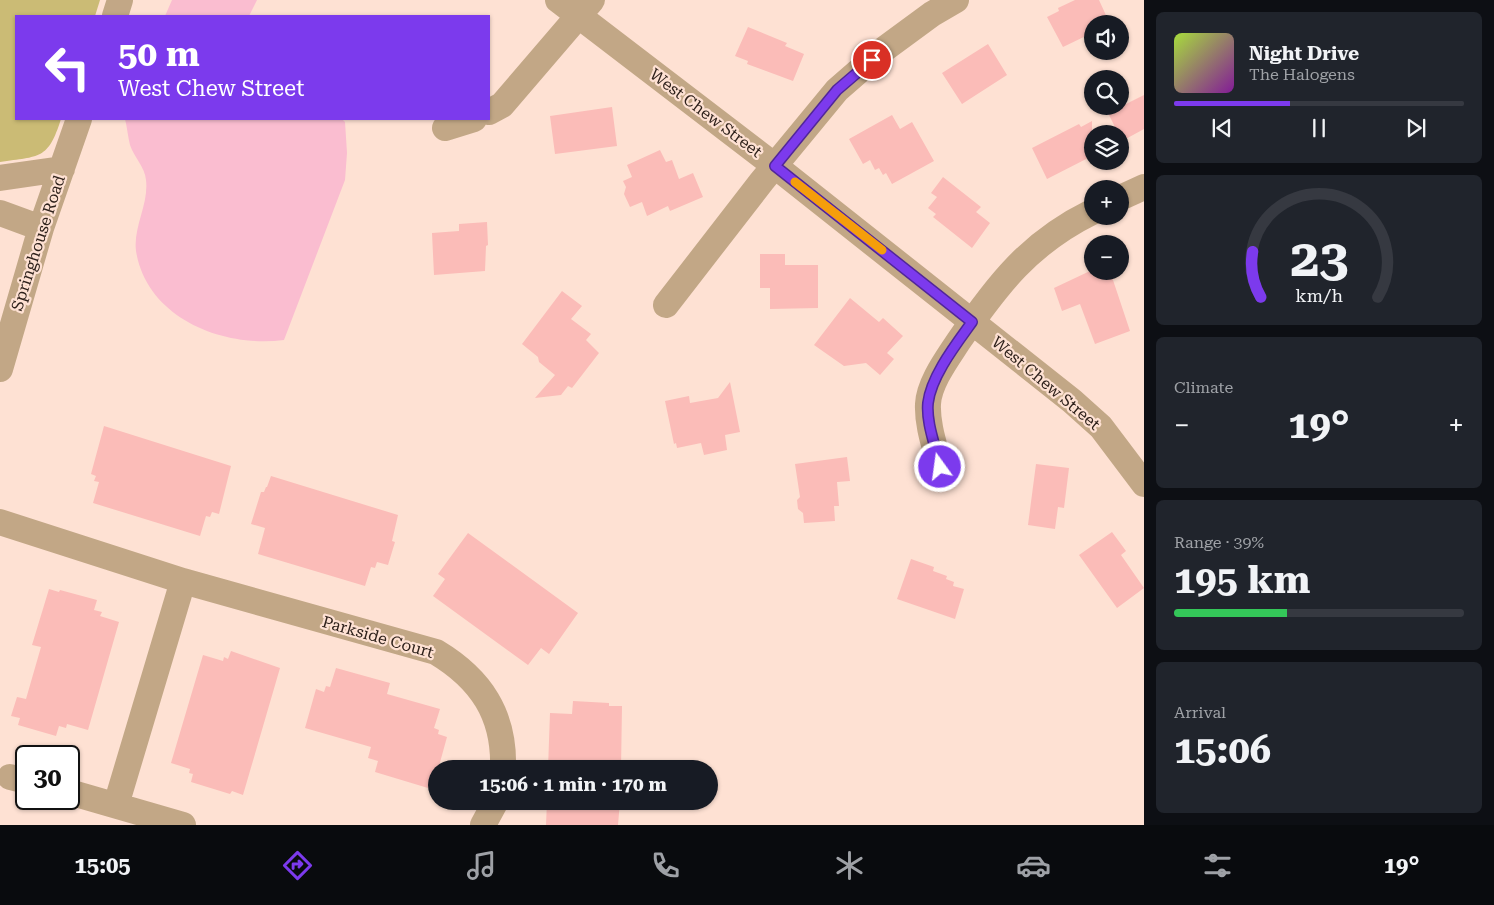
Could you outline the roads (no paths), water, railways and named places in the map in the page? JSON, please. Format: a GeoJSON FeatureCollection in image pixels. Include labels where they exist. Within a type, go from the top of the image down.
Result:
{"type":"FeatureCollection","features":[{"type":"Feature","properties":{"kind":"street"},"geometry":{"type":"LineString","coordinates":[[115,15],[120,0]]}},
{"type":"Feature","properties":{"kind":"street","name":"West Chew Street"},"geometry":{"type":"LineString","coordinates":[[558,0],[585,8],[775,166],[1072,401],[1101,427],[1144,484]]}},
{"type":"Feature","properties":{"kind":"street"},"geometry":{"type":"LineString","coordinates":[[666,304],[837,90],[883,50],[932,14],[956,0]]}},
{"type":"Feature","properties":{"kind":"street"},"geometry":{"type":"LineString","coordinates":[[490,111],[502,104],[585,8]]}},
{"type":"Feature","properties":{"kind":"street","name":"Springhouse Road"},"geometry":{"type":"LineString","coordinates":[[0,369],[41,228],[79,120]]}},
{"type":"Feature","properties":{"kind":"street"},"geometry":{"type":"LineString","coordinates":[[445,128],[471,120]]}},
{"type":"Feature","properties":{"kind":"street"},"geometry":{"type":"LineString","coordinates":[[0,178],[62,169]]}},
{"type":"Feature","properties":{"kind":"street"},"geometry":{"type":"LineString","coordinates":[[1129,194],[1144,187]]}},
{"type":"Feature","properties":{"kind":"street"},"geometry":{"type":"LineString","coordinates":[[0,213],[41,228]]}},
{"type":"Feature","properties":{"kind":"street"},"geometry":{"type":"LineString","coordinates":[[940,467],[931,430],[928,402],[936,379],[989,296],[1014,267],[1043,242],[1084,216]]}},
{"type":"Feature","properties":{"kind":"street","name":"Parkside Court"},"geometry":{"type":"LineString","coordinates":[[0,522],[183,581],[436,652],[457,665],[477,685],[491,705],[500,728],[504,760]]}},
{"type":"Feature","properties":{"kind":"street"},"geometry":{"type":"LineString","coordinates":[[116,805],[183,581]]}},
{"type":"Feature","properties":{"kind":"street"},"geometry":{"type":"LineString","coordinates":[[80,795],[183,825]]}},
{"type":"Feature","properties":{"kind":"street"},"geometry":{"type":"LineString","coordinates":[[484,825],[492,810]]}}]}
